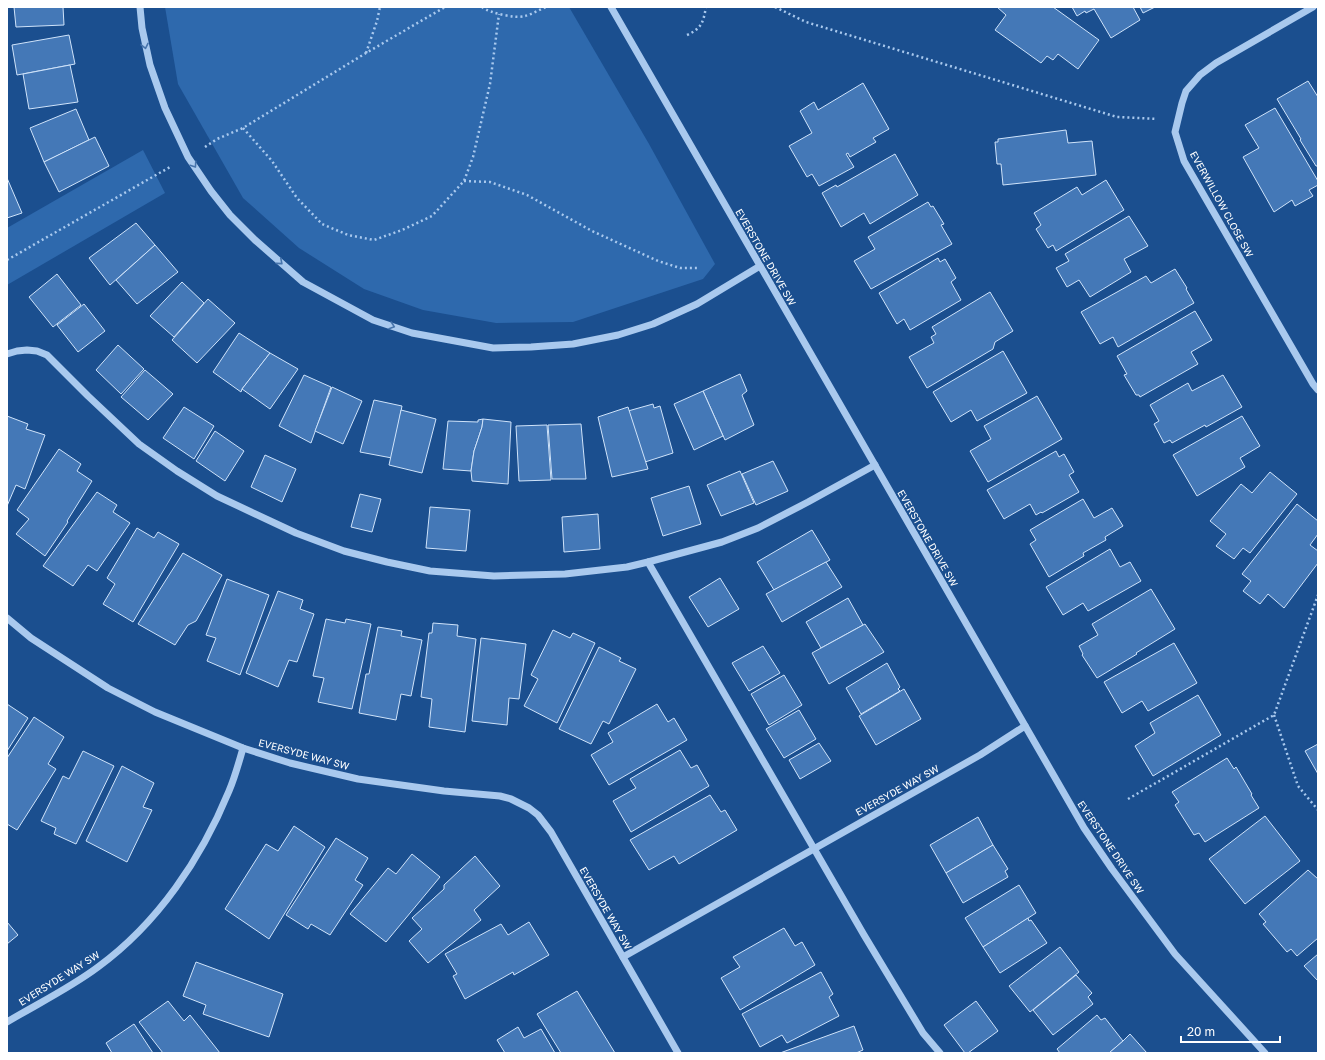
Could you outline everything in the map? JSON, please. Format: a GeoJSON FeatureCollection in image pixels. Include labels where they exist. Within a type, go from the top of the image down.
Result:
{"type":"FeatureCollection","features":[{"type":"Feature","properties":{"kind":"street"},"geometry":{"type":"LineString","coordinates":[[140,7],[142,28],[150,65],[165,108],[188,157],[211,191],[230,215],[272,256],[303,282],[373,320],[412,333],[493,348],[572,344],[618,335],[653,324],[697,304],[760,266]]}},
{"type":"Feature","properties":{"kind":"street","name":"EVERSTONE DRIVE SW"},"geometry":{"type":"LineString","coordinates":[[611,7],[1084,828],[1112,869],[1175,954],[1265,1053]]}},
{"type":"Feature","properties":{"kind":"street","name":"EVERWILLOW CLOSE SW"},"geometry":{"type":"LineString","coordinates":[[1313,7],[1216,63],[1200,75],[1186,90],[1175,132],[1184,160],[1313,384],[1318,390]]}},
{"type":"Feature","properties":{"kind":"street"},"geometry":{"type":"LineString","coordinates":[[7,354],[27,350],[47,355],[139,444],[177,471],[217,496],[246,511],[296,533],[344,551],[387,562],[430,570],[494,576],[565,574],[627,567],[722,542],[758,528],[828,492],[874,465]]}},
{"type":"Feature","properties":{"kind":"street"},"geometry":{"type":"LineString","coordinates":[[648,562],[813,849],[924,1033],[940,1053]]}},
{"type":"Feature","properties":{"kind":"street","name":"EVERSYDE WAY SW"},"geometry":{"type":"LineString","coordinates":[[7,618],[31,638],[108,688],[155,712],[243,748],[290,763],[358,779],[444,791],[500,796],[511,799],[529,808],[538,815],[551,832],[623,958],[980,755],[1026,726]]}},
{"type":"Feature","properties":{"kind":"street","name":"EVERSYDE WAY SW"},"geometry":{"type":"LineString","coordinates":[[7,1022],[98,967],[126,943],[154,915],[184,877],[201,849],[229,790],[243,748]]}},
{"type":"Feature","properties":{"kind":"street"},"geometry":{"type":"LineString","coordinates":[[623,958],[678,1053]]}},
{"type":"Feature","properties":{"kind":"path"},"geometry":{"type":"LineString","coordinates":[[366,53],[377,21],[380,7]]}},
{"type":"Feature","properties":{"kind":"path"},"geometry":{"type":"LineString","coordinates":[[7,260],[217,139],[243,128],[445,7]]}},
{"type":"Feature","properties":{"kind":"path"},"geometry":{"type":"LineString","coordinates":[[482,7],[485,10],[499,14],[524,17],[546,7]]}},
{"type":"Feature","properties":{"kind":"path"},"geometry":{"type":"LineString","coordinates":[[687,35],[697,30],[704,21],[706,7]]}},
{"type":"Feature","properties":{"kind":"path"},"geometry":{"type":"LineString","coordinates":[[775,7],[806,22],[1117,117],[1178,120]]}},
{"type":"Feature","properties":{"kind":"path"},"geometry":{"type":"LineString","coordinates":[[243,128],[272,161],[297,198],[322,224],[348,235],[374,240],[402,230],[432,216],[464,181],[472,157],[490,84],[499,14]]}},
{"type":"Feature","properties":{"kind":"path"},"geometry":{"type":"LineString","coordinates":[[464,181],[490,182],[527,195],[592,231],[658,261],[680,268],[699,268]]}},
{"type":"Feature","properties":{"kind":"path"},"geometry":{"type":"LineString","coordinates":[[1318,594],[1274,715],[1298,786],[1318,810]]}},
{"type":"Feature","properties":{"kind":"path"},"geometry":{"type":"LineString","coordinates":[[1128,798],[1274,715]]}},
{"type":"Feature","properties":{"kind":"shaded area"},"geometry":{"type":"Polygon","coordinates":[[[165,7],[569,7],[649,144],[715,264],[703,279],[573,322],[496,323],[423,310],[364,289],[299,248],[243,198],[178,84],[165,7]]]}},
{"type":"Feature","properties":{"kind":"shaded area"},"geometry":{"type":"Polygon","coordinates":[[[143,150],[165,193],[7,285],[7,228],[143,150]]]}},
{"type":"Feature","properties":{"kind":"building"},"geometry":{"type":"Polygon","coordinates":[[[14,7],[63,7],[64,25],[16,27],[14,7]]]}},
{"type":"Feature","properties":{"kind":"building"},"geometry":{"type":"Polygon","coordinates":[[[997,7],[1053,7],[1099,40],[1078,69],[1058,54],[1053,60],[1047,56],[1041,63],[995,30],[1006,15],[997,7]]]}},
{"type":"Feature","properties":{"kind":"building"},"geometry":{"type":"Polygon","coordinates":[[[1072,7],[1133,7],[1140,20],[1111,38],[1094,9],[1086,13],[1085,11],[1077,16],[1072,7]]]}},
{"type":"Feature","properties":{"kind":"building"},"geometry":{"type":"Polygon","coordinates":[[[1140,7],[1155,7],[1143,13],[1140,7]]]}},
{"type":"Feature","properties":{"kind":"building"},"geometry":{"type":"Polygon","coordinates":[[[69,35],[75,64],[17,75],[12,45],[69,35]]]}},
{"type":"Feature","properties":{"kind":"building"},"geometry":{"type":"Polygon","coordinates":[[[70,65],[78,102],[29,109],[23,74],[70,65]]]}},
{"type":"Feature","properties":{"kind":"building"},"geometry":{"type":"Polygon","coordinates":[[[1308,81],[1318,97],[1318,166],[1316,166],[1300,140],[1301,139],[1277,99],[1308,81]]]}},
{"type":"Feature","properties":{"kind":"building"},"geometry":{"type":"Polygon","coordinates":[[[863,83],[889,129],[873,138],[876,142],[850,157],[848,153],[846,154],[854,167],[819,186],[812,174],[807,177],[789,146],[812,133],[800,111],[814,102],[818,110],[863,83]]]}},
{"type":"Feature","properties":{"kind":"building"},"geometry":{"type":"Polygon","coordinates":[[[1275,108],[1318,181],[1318,185],[1309,190],[1313,196],[1295,206],[1292,200],[1274,212],[1243,157],[1259,148],[1245,125],[1275,108]]]}},
{"type":"Feature","properties":{"kind":"building"},"geometry":{"type":"Polygon","coordinates":[[[76,109],[89,140],[44,162],[30,128],[76,109]]]}},
{"type":"Feature","properties":{"kind":"building"},"geometry":{"type":"Polygon","coordinates":[[[1066,130],[1068,143],[1092,141],[1096,175],[1003,185],[1001,164],[997,164],[995,142],[998,142],[998,139],[1066,130]]]}},
{"type":"Feature","properties":{"kind":"building"},"geometry":{"type":"Polygon","coordinates":[[[95,137],[109,166],[59,192],[44,162],[95,137]]]}},
{"type":"Feature","properties":{"kind":"building"},"geometry":{"type":"Polygon","coordinates":[[[895,154],[918,195],[870,224],[864,213],[841,227],[822,193],[836,185],[837,187],[895,154]]]}},
{"type":"Feature","properties":{"kind":"building"},"geometry":{"type":"Polygon","coordinates":[[[7,178],[22,213],[7,218],[7,178]]]}},
{"type":"Feature","properties":{"kind":"building"},"geometry":{"type":"Polygon","coordinates":[[[1106,180],[1124,210],[1056,251],[1053,245],[1048,248],[1036,229],[1041,225],[1034,213],[1077,187],[1082,195],[1106,180]]]}},
{"type":"Feature","properties":{"kind":"building"},"geometry":{"type":"Polygon","coordinates":[[[928,202],[931,207],[933,206],[944,224],[941,225],[952,244],[871,289],[854,261],[875,249],[868,237],[928,202]]]}},
{"type":"Feature","properties":{"kind":"building"},"geometry":{"type":"Polygon","coordinates":[[[1129,216],[1148,246],[1124,259],[1131,272],[1090,297],[1079,280],[1067,287],[1056,268],[1069,261],[1065,254],[1129,216]]]}},
{"type":"Feature","properties":{"kind":"building"},"geometry":{"type":"Polygon","coordinates":[[[136,223],[155,245],[110,285],[89,258],[136,223]]]}},
{"type":"Feature","properties":{"kind":"building"},"geometry":{"type":"Polygon","coordinates":[[[155,245],[178,272],[137,304],[116,280],[155,245]]]}},
{"type":"Feature","properties":{"kind":"building"},"geometry":{"type":"Polygon","coordinates":[[[938,258],[940,262],[945,259],[956,278],[951,282],[961,300],[910,330],[904,319],[897,324],[879,293],[938,258]]]}},
{"type":"Feature","properties":{"kind":"building"},"geometry":{"type":"Polygon","coordinates":[[[1175,269],[1187,288],[1186,289],[1194,303],[1118,347],[1113,337],[1100,344],[1081,312],[1146,276],[1151,283],[1175,269]]]}},
{"type":"Feature","properties":{"kind":"building"},"geometry":{"type":"Polygon","coordinates":[[[57,274],[81,305],[53,327],[29,297],[57,274]]]}},
{"type":"Feature","properties":{"kind":"building"},"geometry":{"type":"Polygon","coordinates":[[[182,282],[204,303],[174,337],[150,316],[182,282]]]}},
{"type":"Feature","properties":{"kind":"building"},"geometry":{"type":"Polygon","coordinates":[[[990,292],[1013,331],[995,342],[993,349],[927,388],[909,357],[934,343],[931,337],[936,334],[932,327],[990,292]]]}},
{"type":"Feature","properties":{"kind":"building"},"geometry":{"type":"Polygon","coordinates":[[[208,299],[235,323],[197,363],[172,340],[208,299]]]}},
{"type":"Feature","properties":{"kind":"building"},"geometry":{"type":"Polygon","coordinates":[[[84,304],[105,331],[78,352],[57,325],[84,304]]]}},
{"type":"Feature","properties":{"kind":"building"},"geometry":{"type":"Polygon","coordinates":[[[1195,311],[1212,340],[1191,352],[1198,364],[1140,397],[1139,395],[1136,395],[1124,375],[1127,374],[1117,356],[1195,311]]]}},
{"type":"Feature","properties":{"kind":"building"},"geometry":{"type":"Polygon","coordinates":[[[239,333],[270,353],[241,392],[213,372],[239,333]]]}},
{"type":"Feature","properties":{"kind":"building"},"geometry":{"type":"Polygon","coordinates":[[[118,345],[144,369],[121,394],[96,370],[118,345]]]}},
{"type":"Feature","properties":{"kind":"building"},"geometry":{"type":"Polygon","coordinates":[[[1003,351],[1027,393],[977,421],[971,410],[951,422],[933,392],[1003,351]]]}},
{"type":"Feature","properties":{"kind":"building"},"geometry":{"type":"Polygon","coordinates":[[[270,353],[298,369],[270,409],[242,389],[270,353]]]}},
{"type":"Feature","properties":{"kind":"building"},"geometry":{"type":"Polygon","coordinates":[[[145,370],[173,394],[148,420],[121,397],[145,370]]]}},
{"type":"Feature","properties":{"kind":"building"},"geometry":{"type":"Polygon","coordinates":[[[740,374],[747,391],[742,395],[754,425],[725,440],[703,391],[740,374]]]}},
{"type":"Feature","properties":{"kind":"building"},"geometry":{"type":"Polygon","coordinates":[[[304,375],[331,387],[311,443],[279,426],[304,375]]]}},
{"type":"Feature","properties":{"kind":"building"},"geometry":{"type":"Polygon","coordinates":[[[1223,375],[1242,407],[1206,427],[1205,425],[1172,443],[1170,440],[1164,443],[1154,424],[1159,421],[1150,405],[1188,383],[1192,391],[1223,375]]]}},
{"type":"Feature","properties":{"kind":"building"},"geometry":{"type":"Polygon","coordinates":[[[332,387],[362,401],[343,444],[315,431],[332,387]]]}},
{"type":"Feature","properties":{"kind":"building"},"geometry":{"type":"Polygon","coordinates":[[[703,391],[723,436],[694,450],[674,404],[703,391]]]}},
{"type":"Feature","properties":{"kind":"building"},"geometry":{"type":"Polygon","coordinates":[[[1037,396],[1062,439],[988,482],[970,451],[991,439],[984,426],[1037,396]]]}},
{"type":"Feature","properties":{"kind":"building"},"geometry":{"type":"Polygon","coordinates":[[[374,400],[402,406],[392,458],[360,452],[374,400]]]}},
{"type":"Feature","properties":{"kind":"building"},"geometry":{"type":"Polygon","coordinates":[[[653,404],[654,408],[660,406],[673,453],[645,462],[628,411],[653,404]]]}},
{"type":"Feature","properties":{"kind":"building"},"geometry":{"type":"Polygon","coordinates":[[[184,407],[214,426],[194,459],[163,438],[184,407]]]}},
{"type":"Feature","properties":{"kind":"building"},"geometry":{"type":"Polygon","coordinates":[[[628,407],[648,469],[612,477],[598,417],[628,407]]]}},
{"type":"Feature","properties":{"kind":"building"},"geometry":{"type":"Polygon","coordinates":[[[401,410],[436,419],[422,473],[389,465],[401,410]]]}},
{"type":"Feature","properties":{"kind":"building"},"geometry":{"type":"Polygon","coordinates":[[[7,416],[28,424],[26,429],[45,435],[25,489],[16,485],[7,506],[7,416]]]}},
{"type":"Feature","properties":{"kind":"building"},"geometry":{"type":"Polygon","coordinates":[[[1242,416],[1260,446],[1240,458],[1245,467],[1197,496],[1173,455],[1242,416]]]}},
{"type":"Feature","properties":{"kind":"building"},"geometry":{"type":"Polygon","coordinates":[[[483,419],[482,427],[474,451],[471,471],[443,469],[448,421],[478,422],[478,420],[483,419]]]}},
{"type":"Feature","properties":{"kind":"building"},"geometry":{"type":"Polygon","coordinates":[[[483,419],[511,422],[508,484],[472,481],[471,471],[474,451],[482,427],[483,419]]]}},
{"type":"Feature","properties":{"kind":"building"},"geometry":{"type":"Polygon","coordinates":[[[581,424],[586,479],[552,479],[548,425],[581,424]]]}},
{"type":"Feature","properties":{"kind":"building"},"geometry":{"type":"Polygon","coordinates":[[[547,425],[551,480],[519,481],[516,426],[547,425]]]}},
{"type":"Feature","properties":{"kind":"building"},"geometry":{"type":"Polygon","coordinates":[[[215,431],[244,451],[225,481],[196,461],[215,431]]]}},
{"type":"Feature","properties":{"kind":"building"},"geometry":{"type":"Polygon","coordinates":[[[59,449],[81,464],[77,471],[92,481],[67,521],[68,522],[45,556],[16,534],[29,519],[17,510],[59,449]]]}},
{"type":"Feature","properties":{"kind":"building"},"geometry":{"type":"Polygon","coordinates":[[[1056,451],[1059,457],[1064,454],[1074,472],[1069,475],[1079,492],[1042,513],[1041,512],[1036,515],[1030,504],[1004,519],[987,490],[1056,451]]]}},
{"type":"Feature","properties":{"kind":"building"},"geometry":{"type":"Polygon","coordinates":[[[265,455],[296,469],[282,502],[251,487],[265,455]]]}},
{"type":"Feature","properties":{"kind":"building"},"geometry":{"type":"Polygon","coordinates":[[[773,461],[788,491],[756,505],[742,474],[773,461]]]}},
{"type":"Feature","properties":{"kind":"building"},"geometry":{"type":"Polygon","coordinates":[[[740,471],[754,503],[721,516],[707,485],[740,471]]]}},
{"type":"Feature","properties":{"kind":"building"},"geometry":{"type":"Polygon","coordinates":[[[1270,472],[1297,494],[1250,553],[1243,548],[1234,559],[1216,546],[1226,534],[1210,521],[1241,484],[1252,493],[1270,472]]]}},
{"type":"Feature","properties":{"kind":"building"},"geometry":{"type":"Polygon","coordinates":[[[689,486],[701,524],[663,536],[651,498],[689,486]]]}},
{"type":"Feature","properties":{"kind":"building"},"geometry":{"type":"Polygon","coordinates":[[[97,492],[117,505],[113,512],[130,523],[97,571],[88,565],[73,586],[43,566],[97,492]]]}},
{"type":"Feature","properties":{"kind":"building"},"geometry":{"type":"Polygon","coordinates":[[[360,494],[381,499],[372,532],[351,527],[360,494]]]}},
{"type":"Feature","properties":{"kind":"building"},"geometry":{"type":"Polygon","coordinates":[[[1083,499],[1094,518],[1112,508],[1123,526],[1105,537],[1106,540],[1083,553],[1084,556],[1049,577],[1030,544],[1036,540],[1030,530],[1083,499]]]}},
{"type":"Feature","properties":{"kind":"building"},"geometry":{"type":"Polygon","coordinates":[[[1297,504],[1318,521],[1318,534],[1310,545],[1318,551],[1318,563],[1284,608],[1268,594],[1260,604],[1243,591],[1251,581],[1242,574],[1297,504]]]}},
{"type":"Feature","properties":{"kind":"building"},"geometry":{"type":"Polygon","coordinates":[[[430,507],[470,510],[466,551],[426,548],[430,507]]]}},
{"type":"Feature","properties":{"kind":"building"},"geometry":{"type":"Polygon","coordinates":[[[598,514],[600,549],[564,552],[562,517],[598,514]]]}},
{"type":"Feature","properties":{"kind":"building"},"geometry":{"type":"Polygon","coordinates":[[[137,528],[154,538],[158,532],[179,544],[133,622],[103,604],[115,584],[107,578],[137,528]]]}},
{"type":"Feature","properties":{"kind":"building"},"geometry":{"type":"Polygon","coordinates":[[[812,530],[830,560],[774,590],[757,562],[812,530]]]}},
{"type":"Feature","properties":{"kind":"building"},"geometry":{"type":"Polygon","coordinates":[[[1110,549],[1120,567],[1130,562],[1141,581],[1088,611],[1083,603],[1063,615],[1046,587],[1110,549]]]}},
{"type":"Feature","properties":{"kind":"building"},"geometry":{"type":"Polygon","coordinates":[[[183,553],[222,575],[196,621],[188,625],[175,645],[138,624],[183,553]]]}},
{"type":"Feature","properties":{"kind":"building"},"geometry":{"type":"Polygon","coordinates":[[[826,562],[842,587],[782,622],[766,594],[826,562]]]}},
{"type":"Feature","properties":{"kind":"building"},"geometry":{"type":"Polygon","coordinates":[[[720,578],[739,609],[708,627],[689,597],[720,578]]]}},
{"type":"Feature","properties":{"kind":"building"},"geometry":{"type":"Polygon","coordinates":[[[227,579],[269,595],[240,675],[207,661],[216,638],[206,635],[227,579]]]}},
{"type":"Feature","properties":{"kind":"building"},"geometry":{"type":"Polygon","coordinates":[[[1151,589],[1175,629],[1097,678],[1082,655],[1083,654],[1079,646],[1098,635],[1092,624],[1151,589]]]}},
{"type":"Feature","properties":{"kind":"building"},"geometry":{"type":"Polygon","coordinates":[[[278,591],[303,600],[300,609],[314,614],[297,662],[289,660],[278,687],[246,673],[278,591]]]}},
{"type":"Feature","properties":{"kind":"building"},"geometry":{"type":"Polygon","coordinates":[[[848,598],[863,625],[821,648],[806,622],[848,598]]]}},
{"type":"Feature","properties":{"kind":"building"},"geometry":{"type":"Polygon","coordinates":[[[326,619],[345,623],[346,619],[371,624],[352,709],[318,702],[324,678],[313,676],[326,619]]]}},
{"type":"Feature","properties":{"kind":"building"},"geometry":{"type":"Polygon","coordinates":[[[433,623],[458,625],[457,636],[476,639],[465,732],[429,727],[432,699],[421,697],[429,633],[432,633],[433,623]]]}},
{"type":"Feature","properties":{"kind":"building"},"geometry":{"type":"Polygon","coordinates":[[[865,624],[884,652],[829,684],[812,653],[865,624]]]}},
{"type":"Feature","properties":{"kind":"building"},"geometry":{"type":"Polygon","coordinates":[[[378,627],[402,631],[401,636],[422,640],[411,696],[401,694],[396,720],[359,713],[366,674],[369,674],[378,627]]]}},
{"type":"Feature","properties":{"kind":"building"},"geometry":{"type":"Polygon","coordinates":[[[553,630],[570,638],[573,633],[595,643],[557,723],[524,706],[538,679],[531,675],[553,630]]]}},
{"type":"Feature","properties":{"kind":"building"},"geometry":{"type":"Polygon","coordinates":[[[481,638],[526,644],[519,699],[509,698],[507,725],[472,721],[481,638]]]}},
{"type":"Feature","properties":{"kind":"building"},"geometry":{"type":"Polygon","coordinates":[[[1174,643],[1197,683],[1148,711],[1142,701],[1122,713],[1104,682],[1174,643]]]}},
{"type":"Feature","properties":{"kind":"building"},"geometry":{"type":"Polygon","coordinates":[[[763,646],[780,673],[749,691],[732,663],[763,646]]]}},
{"type":"Feature","properties":{"kind":"building"},"geometry":{"type":"Polygon","coordinates":[[[599,647],[621,658],[619,661],[636,669],[609,724],[603,721],[591,744],[559,729],[599,647]]]}},
{"type":"Feature","properties":{"kind":"building"},"geometry":{"type":"Polygon","coordinates":[[[887,663],[900,687],[898,689],[900,691],[861,714],[846,688],[887,663]]]}},
{"type":"Feature","properties":{"kind":"building"},"geometry":{"type":"Polygon","coordinates":[[[784,675],[802,705],[769,725],[751,694],[784,675]]]}},
{"type":"Feature","properties":{"kind":"building"},"geometry":{"type":"Polygon","coordinates":[[[904,689],[921,719],[876,745],[859,716],[904,689]]]}},
{"type":"Feature","properties":{"kind":"building"},"geometry":{"type":"Polygon","coordinates":[[[1198,695],[1221,735],[1153,776],[1135,746],[1155,733],[1150,723],[1198,695]]]}},
{"type":"Feature","properties":{"kind":"building"},"geometry":{"type":"Polygon","coordinates":[[[7,704],[28,718],[7,751],[7,704]]]}},
{"type":"Feature","properties":{"kind":"building"},"geometry":{"type":"Polygon","coordinates":[[[657,704],[668,722],[674,718],[687,740],[609,785],[591,755],[613,742],[608,733],[657,704]]]}},
{"type":"Feature","properties":{"kind":"building"},"geometry":{"type":"Polygon","coordinates":[[[799,710],[816,739],[784,758],[766,729],[799,710]]]}},
{"type":"Feature","properties":{"kind":"building"},"geometry":{"type":"Polygon","coordinates":[[[34,717],[64,737],[48,764],[56,769],[17,830],[7,824],[7,758],[34,717]]]}},
{"type":"Feature","properties":{"kind":"building"},"geometry":{"type":"Polygon","coordinates":[[[819,743],[831,761],[800,779],[789,760],[819,743]]]}},
{"type":"Feature","properties":{"kind":"building"},"geometry":{"type":"Polygon","coordinates":[[[1318,744],[1318,774],[1305,751],[1318,744]]]}},
{"type":"Feature","properties":{"kind":"building"},"geometry":{"type":"Polygon","coordinates":[[[680,750],[691,768],[697,765],[709,786],[631,832],[613,801],[636,788],[630,779],[680,750]]]}},
{"type":"Feature","properties":{"kind":"building"},"geometry":{"type":"Polygon","coordinates":[[[83,751],[114,766],[76,844],[54,834],[56,828],[41,821],[63,776],[69,779],[83,751]]]}},
{"type":"Feature","properties":{"kind":"building"},"geometry":{"type":"Polygon","coordinates":[[[1227,758],[1234,769],[1236,767],[1259,808],[1205,842],[1199,833],[1194,835],[1175,805],[1179,802],[1172,792],[1227,758]]]}},
{"type":"Feature","properties":{"kind":"building"},"geometry":{"type":"Polygon","coordinates":[[[122,766],[154,783],[143,807],[152,810],[127,862],[86,841],[122,766]]]}},
{"type":"Feature","properties":{"kind":"building"},"geometry":{"type":"Polygon","coordinates":[[[710,795],[721,812],[725,810],[737,830],[679,864],[674,856],[649,870],[630,840],[710,795]]]}},
{"type":"Feature","properties":{"kind":"building"},"geometry":{"type":"Polygon","coordinates":[[[1265,816],[1300,861],[1245,904],[1209,859],[1265,816]]]}},
{"type":"Feature","properties":{"kind":"building"},"geometry":{"type":"Polygon","coordinates":[[[978,817],[993,845],[946,873],[930,845],[978,817]]]}},
{"type":"Feature","properties":{"kind":"building"},"geometry":{"type":"Polygon","coordinates":[[[294,826],[325,847],[269,939],[225,909],[266,844],[278,851],[294,826]]]}},
{"type":"Feature","properties":{"kind":"building"},"geometry":{"type":"Polygon","coordinates":[[[336,838],[368,858],[355,880],[363,885],[330,935],[311,924],[308,929],[286,915],[336,838]]]}},
{"type":"Feature","properties":{"kind":"building"},"geometry":{"type":"Polygon","coordinates":[[[993,845],[1008,869],[1005,871],[1008,877],[963,903],[946,873],[993,845]]]}},
{"type":"Feature","properties":{"kind":"building"},"geometry":{"type":"Polygon","coordinates":[[[412,854],[440,877],[386,942],[350,914],[388,868],[396,874],[412,854]]]}},
{"type":"Feature","properties":{"kind":"building"},"geometry":{"type":"Polygon","coordinates":[[[475,856],[500,886],[474,910],[481,920],[428,963],[409,941],[422,929],[412,918],[444,889],[444,885],[475,856]]]}},
{"type":"Feature","properties":{"kind":"building"},"geometry":{"type":"Polygon","coordinates":[[[1308,870],[1318,879],[1318,938],[1297,956],[1291,949],[1287,952],[1263,924],[1266,922],[1259,914],[1308,870]]]}},
{"type":"Feature","properties":{"kind":"building"},"geometry":{"type":"Polygon","coordinates":[[[1019,885],[1036,913],[983,947],[965,918],[1019,885]]]}},
{"type":"Feature","properties":{"kind":"building"},"geometry":{"type":"Polygon","coordinates":[[[1028,918],[1047,943],[1000,973],[983,947],[1028,918]]]}},
{"type":"Feature","properties":{"kind":"building"},"geometry":{"type":"Polygon","coordinates":[[[7,922],[18,935],[7,944],[7,922]]]}},
{"type":"Feature","properties":{"kind":"building"},"geometry":{"type":"Polygon","coordinates":[[[529,922],[549,955],[514,975],[513,972],[465,999],[453,976],[457,974],[445,954],[501,924],[508,935],[529,922]]]}},
{"type":"Feature","properties":{"kind":"building"},"geometry":{"type":"Polygon","coordinates":[[[784,928],[795,946],[802,942],[815,965],[740,1010],[721,978],[740,967],[733,957],[784,928]]]}},
{"type":"Feature","properties":{"kind":"building"},"geometry":{"type":"Polygon","coordinates":[[[1060,947],[1079,972],[1030,1012],[1009,986],[1060,947]]]}},
{"type":"Feature","properties":{"kind":"building"},"geometry":{"type":"Polygon","coordinates":[[[1318,954],[1318,981],[1304,966],[1318,954]]]}},
{"type":"Feature","properties":{"kind":"building"},"geometry":{"type":"Polygon","coordinates":[[[196,962],[283,994],[269,1037],[203,1014],[206,1005],[183,996],[196,962]]]}},
{"type":"Feature","properties":{"kind":"building"},"geometry":{"type":"Polygon","coordinates":[[[821,972],[833,994],[829,997],[839,1016],[787,1043],[782,1035],[760,1047],[742,1014],[821,972]]]}},
{"type":"Feature","properties":{"kind":"building"},"geometry":{"type":"Polygon","coordinates":[[[1076,975],[1092,993],[1088,997],[1093,1004],[1053,1035],[1033,1010],[1076,975]]]}},
{"type":"Feature","properties":{"kind":"building"},"geometry":{"type":"Polygon","coordinates":[[[577,991],[615,1053],[561,1053],[537,1014],[577,991]]]}},
{"type":"Feature","properties":{"kind":"building"},"geometry":{"type":"Polygon","coordinates":[[[168,1001],[184,1021],[190,1015],[220,1053],[163,1053],[139,1022],[168,1001]]]}},
{"type":"Feature","properties":{"kind":"building"},"geometry":{"type":"Polygon","coordinates":[[[976,1001],[998,1031],[968,1053],[965,1053],[944,1025],[976,1001]]]}},
{"type":"Feature","properties":{"kind":"building"},"geometry":{"type":"Polygon","coordinates":[[[1097,1015],[1101,1020],[1105,1018],[1123,1041],[1109,1053],[1060,1053],[1057,1049],[1097,1015]]]}},
{"type":"Feature","properties":{"kind":"building"},"geometry":{"type":"Polygon","coordinates":[[[134,1024],[153,1053],[112,1053],[106,1043],[134,1024]]]}},
{"type":"Feature","properties":{"kind":"building"},"geometry":{"type":"Polygon","coordinates":[[[854,1026],[863,1050],[856,1053],[780,1053],[854,1026]]]}},
{"type":"Feature","properties":{"kind":"building"},"geometry":{"type":"Polygon","coordinates":[[[518,1027],[524,1038],[541,1029],[555,1053],[505,1053],[497,1040],[518,1027]]]}},
{"type":"Feature","properties":{"kind":"building"},"geometry":{"type":"Polygon","coordinates":[[[1130,1034],[1147,1053],[1109,1053],[1123,1041],[1130,1034]]]}}]}
